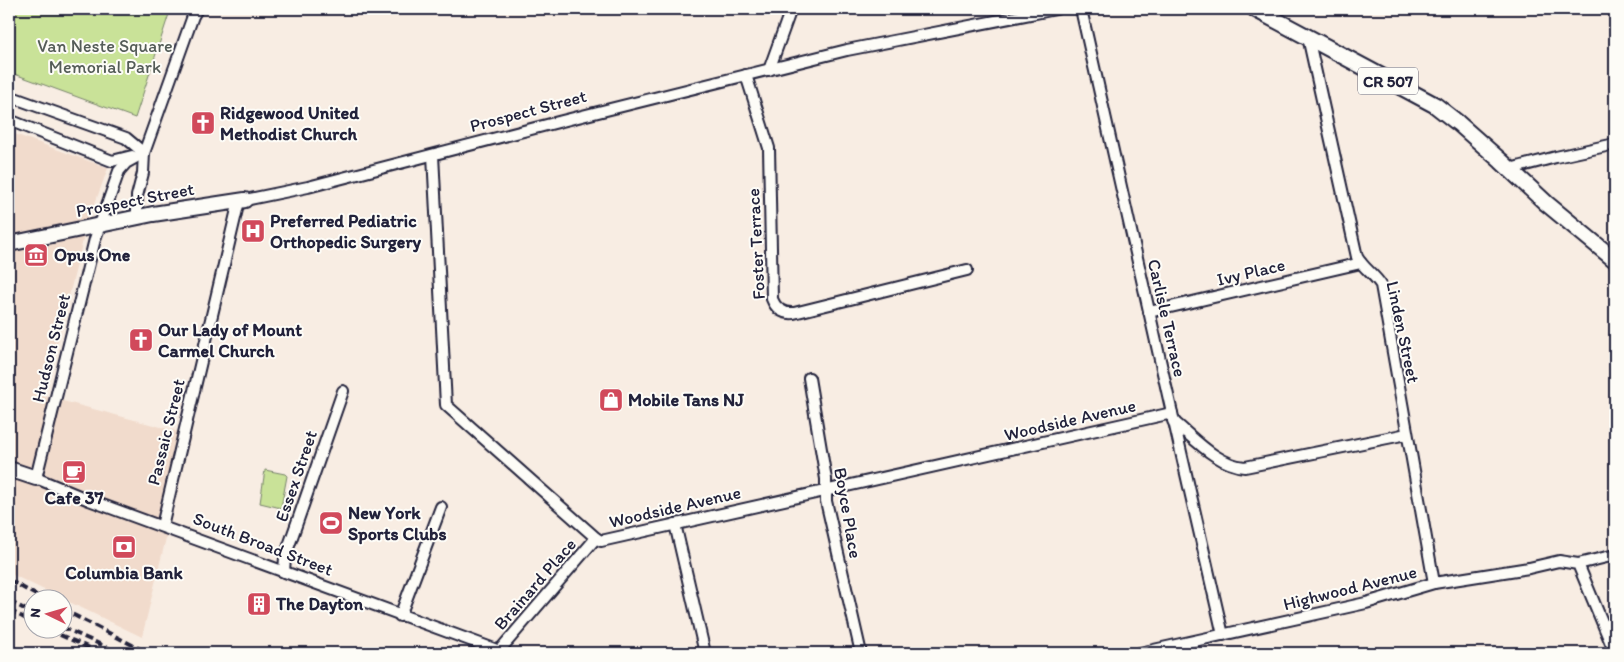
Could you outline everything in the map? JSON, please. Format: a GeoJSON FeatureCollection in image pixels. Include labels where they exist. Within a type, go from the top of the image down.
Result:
{"type":"FeatureCollection","features":[{"type":"Feature","properties":{"kind":"main road","name":"CR 507"},"geometry":{"type":"LineString","coordinates":[[1255,9],[1435,105],[1458,123],[1546,204],[1615,260]]}},
{"type":"Feature","properties":{"kind":"street"},"geometry":{"type":"LineString","coordinates":[[137,217],[137,196],[143,173],[144,153],[197,9]]}},
{"type":"Feature","properties":{"kind":"street"},"geometry":{"type":"LineString","coordinates":[[769,70],[791,9]]}},
{"type":"Feature","properties":{"kind":"street","name":"Prospect Street"},"geometry":{"type":"LineString","coordinates":[[9,244],[137,217],[308,187],[846,50],[1056,9]]}},
{"type":"Feature","properties":{"kind":"street","name":"Carlisle Terrace"},"geometry":{"type":"LineString","coordinates":[[1081,9],[1172,417],[1224,635]]}},
{"type":"Feature","properties":{"kind":"street","name":"Linden Street"},"geometry":{"type":"LineString","coordinates":[[1308,38],[1357,257],[1381,285],[1434,583]]}},
{"type":"Feature","properties":{"kind":"street","name":"Foster Terrace"},"geometry":{"type":"LineString","coordinates":[[746,76],[769,148],[772,299],[775,306],[781,312],[794,313],[967,270]]}},
{"type":"Feature","properties":{"kind":"street"},"geometry":{"type":"LineString","coordinates":[[9,96],[126,138],[144,153]]}},
{"type":"Feature","properties":{"kind":"street"},"geometry":{"type":"LineString","coordinates":[[9,120],[112,161],[144,153]]}},
{"type":"Feature","properties":{"kind":"street"},"geometry":{"type":"LineString","coordinates":[[1510,170],[1556,157],[1615,144]]}},
{"type":"Feature","properties":{"kind":"street","name":"Hudson Street"},"geometry":{"type":"LineString","coordinates":[[36,478],[95,239],[119,171],[126,163],[144,153]]}},
{"type":"Feature","properties":{"kind":"street","name":"Woodside Avenue"},"geometry":{"type":"LineString","coordinates":[[433,155],[446,405],[601,541],[825,490],[838,489],[1172,417]]}},
{"type":"Feature","properties":{"kind":"street","name":"Passaic Street"},"geometry":{"type":"LineString","coordinates":[[162,526],[242,200]]}},
{"type":"Feature","properties":{"kind":"street","name":"Ivy Place"},"geometry":{"type":"LineString","coordinates":[[1149,312],[1361,263]]}},
{"type":"Feature","properties":{"kind":"street","name":"Boyce Place"},"geometry":{"type":"LineString","coordinates":[[809,378],[826,479],[826,501],[861,653]]}},
{"type":"Feature","properties":{"kind":"street","name":"Essex Street"},"geometry":{"type":"LineString","coordinates":[[284,572],[285,557],[343,391]]}},
{"type":"Feature","properties":{"kind":"street"},"geometry":{"type":"LineString","coordinates":[[1172,417],[1205,448],[1226,463],[1245,467],[1406,434]]}},
{"type":"Feature","properties":{"kind":"street","name":"South Broad Street"},"geometry":{"type":"LineString","coordinates":[[9,469],[400,616],[502,652]]}},
{"type":"Feature","properties":{"kind":"street"},"geometry":{"type":"LineString","coordinates":[[400,616],[441,507]]}},
{"type":"Feature","properties":{"kind":"street"},"geometry":{"type":"LineString","coordinates":[[674,524],[705,653]]}},
{"type":"Feature","properties":{"kind":"street","name":"Brainard Place"},"geometry":{"type":"LineString","coordinates":[[502,652],[596,538]]}},
{"type":"Feature","properties":{"kind":"street","name":"Highwood Avenue"},"geometry":{"type":"LineString","coordinates":[[1140,653],[1165,650],[1366,603],[1434,583],[1529,568],[1559,561],[1573,563],[1615,555]]}},
{"type":"Feature","properties":{"kind":"street"},"geometry":{"type":"LineString","coordinates":[[1573,563],[1615,652]]}},
{"type":"Feature","properties":{"kind":"shaded area"},"geometry":{"type":"Polygon","coordinates":[[[9,132],[108,168],[86,228],[44,396],[191,435],[142,637],[72,603],[72,590],[44,590],[9,573],[9,132]]]}},
{"type":"Feature","properties":{"kind":"shaded area"},"geometry":{"type":"Polygon","coordinates":[[[37,646],[65,653],[9,653],[37,646]]]}},
{"type":"Feature","properties":{"kind":"green space","name":"Van Neste Square Memorial Park"},"geometry":{"type":"Polygon","coordinates":[[[9,9],[155,9],[169,14],[135,118],[9,72],[9,9]]]}},
{"type":"Feature","properties":{"kind":"green space"},"geometry":{"type":"Polygon","coordinates":[[[265,470],[287,476],[281,508],[260,503],[265,470]]]}},
{"type":"Feature","properties":{"kind":"railway"},"geometry":{"type":"LineString","coordinates":[[9,580],[27,590]]}},
{"type":"Feature","properties":{"kind":"railway"},"geometry":{"type":"LineString","coordinates":[[9,601],[22,608]]}},
{"type":"Feature","properties":{"kind":"railway"},"geometry":{"type":"LineString","coordinates":[[9,610],[22,617]]}},
{"type":"Feature","properties":{"kind":"railway"},"geometry":{"type":"LineString","coordinates":[[72,614],[148,653]]}},
{"type":"Feature","properties":{"kind":"railway"},"geometry":{"type":"LineString","coordinates":[[72,632],[119,653]]}},
{"type":"Feature","properties":{"kind":"railway"},"geometry":{"type":"LineString","coordinates":[[72,640],[101,653]]}},
{"type":"Feature","properties":{"kind":"place","name":"Ridgewood United Methodist Church"},"geometry":{"type":"Point","coordinates":[203,123]}},
{"type":"Feature","properties":{"kind":"place","name":"Preferred Pediatric Orthopedic Surgery"},"geometry":{"type":"Point","coordinates":[253,231]}},
{"type":"Feature","properties":{"kind":"place","name":"Opus One"},"geometry":{"type":"Point","coordinates":[36,255]}},
{"type":"Feature","properties":{"kind":"place","name":"Our Lady of Mount Carmel Church"},"geometry":{"type":"Point","coordinates":[141,340]}},
{"type":"Feature","properties":{"kind":"place","name":"Mobile Tans NJ"},"geometry":{"type":"Point","coordinates":[611,400]}},
{"type":"Feature","properties":{"kind":"place","name":"Cafe 37"},"geometry":{"type":"Point","coordinates":[74,472]}},
{"type":"Feature","properties":{"kind":"place","name":"New York Sports Clubs"},"geometry":{"type":"Point","coordinates":[331,523]}},
{"type":"Feature","properties":{"kind":"place","name":"Columbia Bank"},"geometry":{"type":"Point","coordinates":[124,547]}},
{"type":"Feature","properties":{"kind":"place","name":"The Dayton"},"geometry":{"type":"Point","coordinates":[259,604]}}]}
